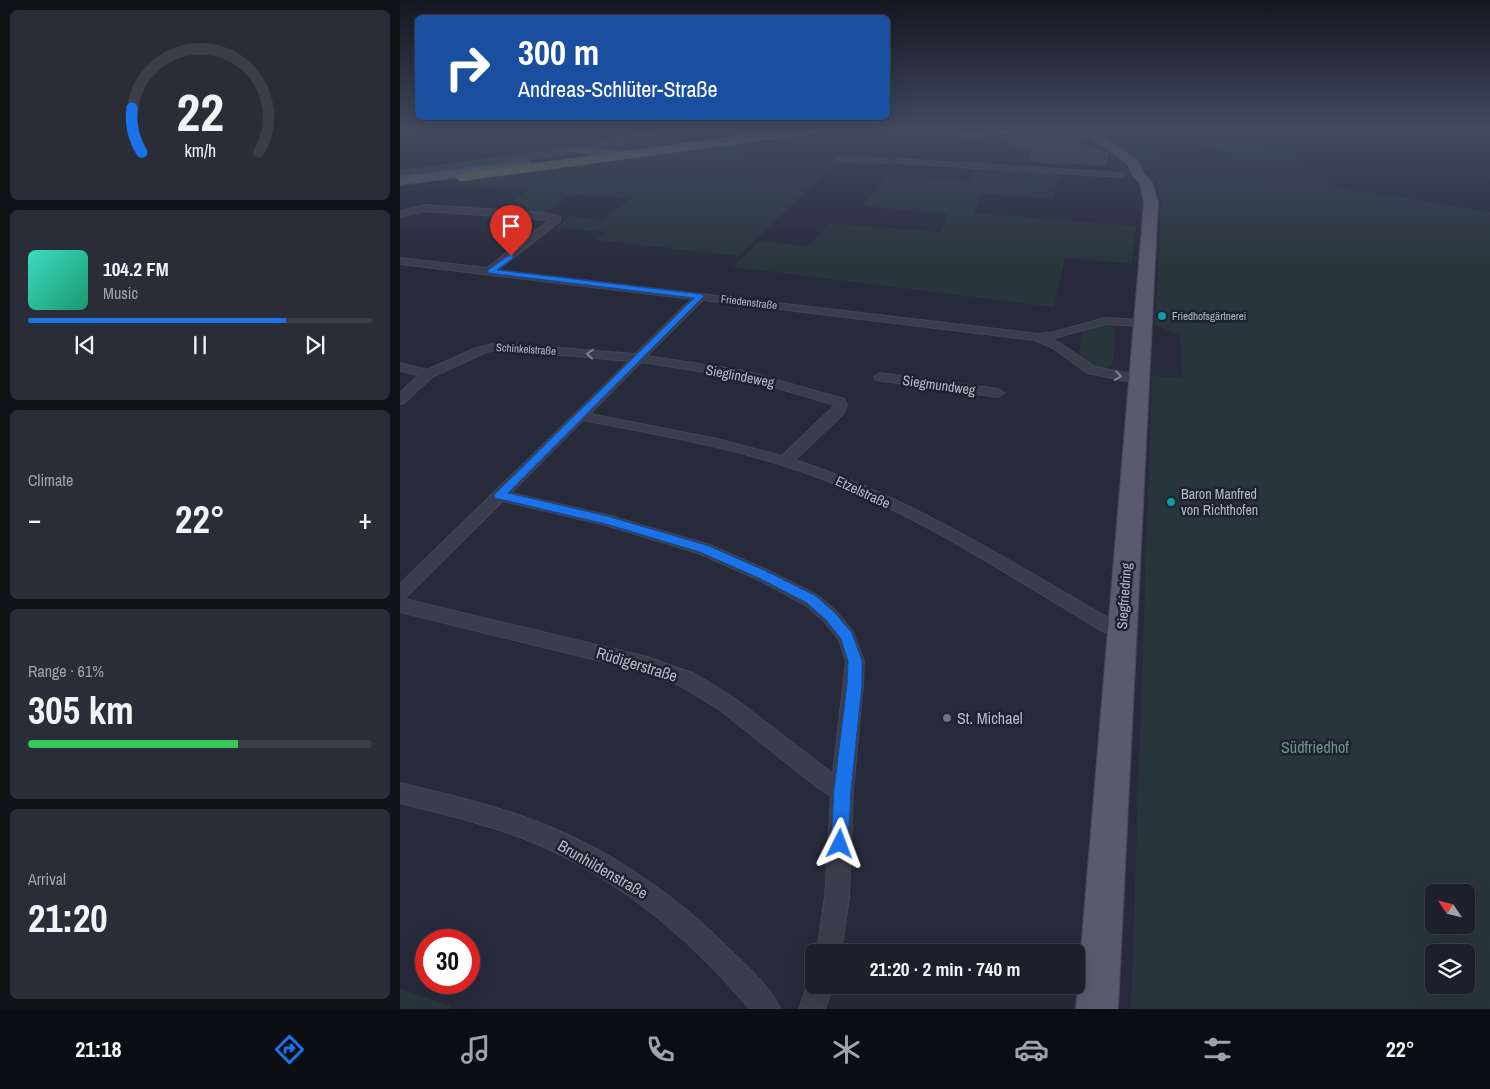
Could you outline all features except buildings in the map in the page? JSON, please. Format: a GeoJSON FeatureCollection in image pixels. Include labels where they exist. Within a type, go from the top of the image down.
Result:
{"type":"FeatureCollection","features":[{"type":"Feature","properties":{"kind":"highway"},"geometry":{"type":"LineString","coordinates":[[463,177],[477,175]]}},
{"type":"Feature","properties":{"kind":"main road"},"geometry":{"type":"LineString","coordinates":[[400,181],[445,175]]}},
{"type":"Feature","properties":{"kind":"main road","name":"Siegfriedring"},"geometry":{"type":"LineString","coordinates":[[1097,1009],[1151,202],[1132,175]]}},
{"type":"Feature","properties":{"kind":"main road"},"geometry":{"type":"LineString","coordinates":[[400,186],[463,177]]}},
{"type":"Feature","properties":{"kind":"street"},"geometry":{"type":"LineString","coordinates":[[400,214],[425,208],[545,216],[557,219],[490,272]]}},
{"type":"Feature","properties":{"kind":"street","name":"Friedenstraße"},"geometry":{"type":"LineString","coordinates":[[400,261],[1038,337],[1055,335],[1105,321],[1142,323]]}},
{"type":"Feature","properties":{"kind":"street"},"geometry":{"type":"LineString","coordinates":[[400,594],[700,296]]}},
{"type":"Feature","properties":{"kind":"street"},"geometry":{"type":"LineString","coordinates":[[1070,356],[1077,328]]}},
{"type":"Feature","properties":{"kind":"street","name":"Friedenstraße"},"geometry":{"type":"LineString","coordinates":[[1038,337],[1057,346],[1091,370],[1138,378]]}},
{"type":"Feature","properties":{"kind":"street","name":"Schinkelstraße"},"geometry":{"type":"LineString","coordinates":[[400,400],[428,374],[480,350],[493,347],[638,358]]}},
{"type":"Feature","properties":{"kind":"street","name":"Sieglindeweg"},"geometry":{"type":"LineString","coordinates":[[638,358],[754,377],[839,402],[841,405],[838,411],[785,461]]}},
{"type":"Feature","properties":{"kind":"street"},"geometry":{"type":"LineString","coordinates":[[400,367],[428,374]]}},
{"type":"Feature","properties":{"kind":"street","name":"Siegmundweg"},"geometry":{"type":"LineString","coordinates":[[880,377],[998,393]]}},
{"type":"Feature","properties":{"kind":"street","name":"Etzelstraße"},"geometry":{"type":"LineString","coordinates":[[580,416],[688,436],[785,461],[850,485],[913,516],[1037,584],[1104,624],[1122,630]]}},
{"type":"Feature","properties":{"kind":"street"},"geometry":{"type":"LineString","coordinates":[[499,495],[607,520],[704,549],[763,575],[811,600],[831,617],[847,637],[855,661],[854,685],[842,790],[837,897],[830,944]]}},
{"type":"Feature","properties":{"kind":"street","name":"Rüdigerstraße"},"geometry":{"type":"LineString","coordinates":[[400,605],[647,665],[688,680],[727,704],[824,780],[842,790]]}},
{"type":"Feature","properties":{"kind":"street","name":"Brunhildenstraße"},"geometry":{"type":"LineString","coordinates":[[400,792],[507,822],[566,845],[591,858],[624,878],[665,908],[703,940],[749,987],[767,1009]]}},
{"type":"Feature","properties":{"kind":"street"},"geometry":{"type":"LineString","coordinates":[[812,1009],[817,994]]}},
{"type":"Feature","properties":{"kind":"green space"},"geometry":{"type":"Polygon","coordinates":[[[400,175],[423,175],[400,178],[400,175]]]}},
{"type":"Feature","properties":{"kind":"green space"},"geometry":{"type":"Polygon","coordinates":[[[506,175],[822,175],[739,256],[595,240],[606,232],[555,228],[570,216],[602,220],[630,199],[572,194],[544,213],[497,210],[529,190],[446,185],[400,190],[506,175]]]}},
{"type":"Feature","properties":{"kind":"green space"},"geometry":{"type":"Polygon","coordinates":[[[887,175],[969,181],[972,175],[1061,175],[1052,199],[982,193],[973,213],[1136,226],[1132,264],[1065,258],[1054,307],[733,267],[760,241],[809,246],[829,223],[939,232],[949,214],[862,206],[887,175]]]}},
{"type":"Feature","properties":{"kind":"green space","name":"Südfriedhof"},"geometry":{"type":"Polygon","coordinates":[[[1149,175],[1322,175],[1333,186],[1490,212],[1490,1009],[1131,1009],[1152,376],[1182,378],[1180,335],[1155,325],[1161,204],[1157,184],[1149,175]]]}},
{"type":"Feature","properties":{"kind":"green space"},"geometry":{"type":"Polygon","coordinates":[[[1101,324],[1112,326],[1116,332],[1113,363],[1104,368],[1096,367],[1079,357],[1081,336],[1084,329],[1101,324]]]}},
{"type":"Feature","properties":{"kind":"green space"},"geometry":{"type":"Polygon","coordinates":[[[400,989],[451,1006],[449,1009],[400,1009],[400,989]]]}},
{"type":"Feature","properties":{"kind":"place","name":"Friedhofsgärtnerei"},"geometry":{"type":"Point","coordinates":[1162,316]}},
{"type":"Feature","properties":{"kind":"place","name":"Baron Manfred von Richthofen"},"geometry":{"type":"Point","coordinates":[1171,502]}},
{"type":"Feature","properties":{"kind":"place","name":"St. Michael"},"geometry":{"type":"Point","coordinates":[947,718]}},
{"type":"Feature","properties":{"kind":"route"},"geometry":{"type":"LineString","coordinates":[[511,256],[490,272],[700,296],[499,495],[607,520],[704,549],[763,575],[811,600],[831,617],[847,637],[855,661],[842,790],[840,844]]}}]}
